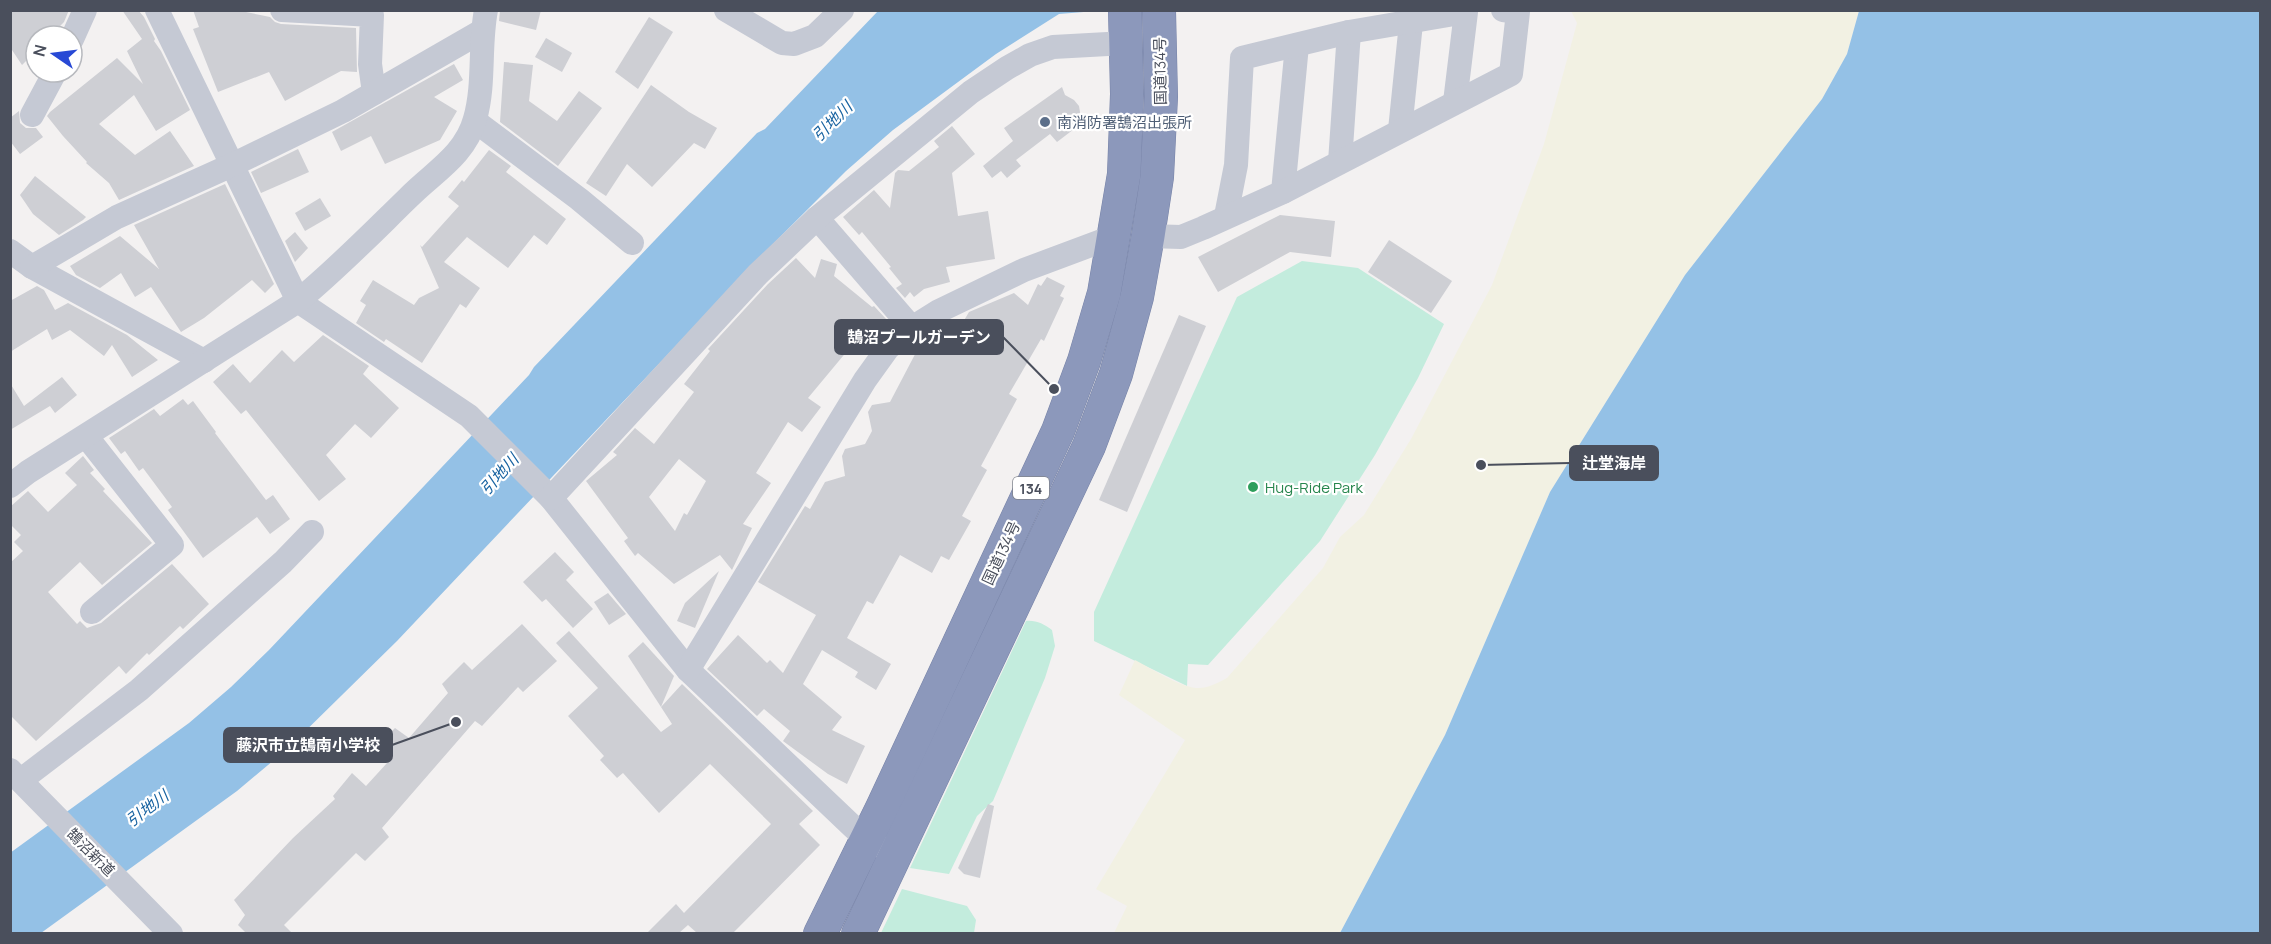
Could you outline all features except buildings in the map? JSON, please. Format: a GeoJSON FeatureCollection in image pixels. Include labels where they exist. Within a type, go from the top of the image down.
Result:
{"type":"FeatureCollection","features":[{"type":"Feature","properties":{"kind":"highway","name":"国道134号"},"geometry":{"type":"LineString","coordinates":[[820,933],[1058,431],[1084,361],[1104,293],[1124,174],[1127,94],[1125,10]]}},
{"type":"Feature","properties":{"kind":"highway","name":"国道134号"},"geometry":{"type":"LineString","coordinates":[[858,933],[898,854],[1089,446],[1116,374],[1137,297],[1157,177],[1161,97],[1159,10]]}},
{"type":"Feature","properties":{"kind":"street"},"geometry":{"type":"LineString","coordinates":[[79,24],[85,10]]}},
{"type":"Feature","properties":{"kind":"street"},"geometry":{"type":"LineString","coordinates":[[157,10],[298,301],[470,416],[547,495],[688,670],[866,839],[898,854]]}},
{"type":"Feature","properties":{"kind":"street"},"geometry":{"type":"LineString","coordinates":[[282,10],[372,15],[370,64],[374,93]]}},
{"type":"Feature","properties":{"kind":"street"},"geometry":{"type":"LineString","coordinates":[[726,10],[782,43],[794,44],[815,36],[842,10]]}},
{"type":"Feature","properties":{"kind":"street"},"geometry":{"type":"LineString","coordinates":[[1148,236],[1181,237],[1283,192],[1511,74],[1518,12],[1503,10]]}},
{"type":"Feature","properties":{"kind":"street"},"geometry":{"type":"LineString","coordinates":[[1226,216],[1236,165],[1242,58],[1349,32],[1411,23],[1468,11],[1455,102]]}},
{"type":"Feature","properties":{"kind":"street"},"geometry":{"type":"LineString","coordinates":[[32,267],[117,217],[343,111],[484,21]]}},
{"type":"Feature","properties":{"kind":"street"},"geometry":{"type":"LineString","coordinates":[[10,486],[28,472],[298,301],[322,281],[410,195],[452,159],[475,121],[480,94],[484,21]]}},
{"type":"Feature","properties":{"kind":"street"},"geometry":{"type":"LineString","coordinates":[[1400,130],[1411,23]]}},
{"type":"Feature","properties":{"kind":"street"},"geometry":{"type":"LineString","coordinates":[[1340,162],[1349,32]]}},
{"type":"Feature","properties":{"kind":"street"},"geometry":{"type":"LineString","coordinates":[[547,495],[758,274],[817,218],[971,92],[1030,55],[1053,47],[1126,43]]}},
{"type":"Feature","properties":{"kind":"street"},"geometry":{"type":"LineString","coordinates":[[1283,192],[1297,45]]}},
{"type":"Feature","properties":{"kind":"street"},"geometry":{"type":"LineString","coordinates":[[32,115],[49,84]]}},
{"type":"Feature","properties":{"kind":"street"},"geometry":{"type":"LineString","coordinates":[[475,121],[579,199],[632,243]]}},
{"type":"Feature","properties":{"kind":"street"},"geometry":{"type":"LineString","coordinates":[[817,218],[912,328]]}},
{"type":"Feature","properties":{"kind":"street"},"geometry":{"type":"LineString","coordinates":[[688,670],[865,380],[888,348],[912,328],[939,311],[1024,270],[1115,236]]}},
{"type":"Feature","properties":{"kind":"street"},"geometry":{"type":"LineString","coordinates":[[10,251],[32,267],[204,361]]}},
{"type":"Feature","properties":{"kind":"street"},"geometry":{"type":"LineString","coordinates":[[86,436],[172,545],[92,612]]}},
{"type":"Feature","properties":{"kind":"street"},"geometry":{"type":"LineString","coordinates":[[16,775],[139,690],[283,562],[312,532]]}},
{"type":"Feature","properties":{"kind":"street","name":"鵠沼新道"},"geometry":{"type":"LineString","coordinates":[[16,775],[171,933]]}},
{"type":"Feature","properties":{"kind":"green space","name":"Hug-Ride Park"},"geometry":{"type":"Polygon","coordinates":[[[1302,261],[1358,268],[1444,324],[1418,378],[1375,455],[1320,541],[1208,665],[1188,664],[1187,686],[1094,641],[1094,612],[1237,297],[1302,261]]]}},
{"type":"Feature","properties":{"kind":"green space"},"geometry":{"type":"Polygon","coordinates":[[[1026,621],[1040,623],[1052,630],[1055,646],[1045,678],[993,801],[977,816],[949,874],[910,868],[1026,621]]]}},
{"type":"Feature","properties":{"kind":"green space"},"geometry":{"type":"Polygon","coordinates":[[[902,889],[967,906],[976,920],[974,933],[881,933],[902,889]]]}},
{"type":"Feature","properties":{"kind":"sand"},"geometry":{"type":"Polygon","coordinates":[[[1571,11],[1859,11],[1847,54],[1822,99],[1685,275],[1550,492],[1445,735],[1340,933],[1114,933],[1127,906],[1096,889],[1185,740],[1119,695],[1135,660],[1189,687],[1208,687],[1227,678],[1323,568],[1340,537],[1364,515],[1411,439],[1492,285],[1544,144],[1577,23],[1571,11]]]}},
{"type":"Feature","properties":{"kind":"water","name":"引地川"},"geometry":{"type":"Polygon","coordinates":[[[878,11],[1096,11],[1059,14],[996,54],[893,130],[846,171],[759,258],[397,641],[286,750],[237,791],[41,933],[11,933],[10,853],[189,723],[231,687],[269,650],[757,133],[765,129],[878,11]]]}},
{"type":"Feature","properties":{"kind":"water"},"geometry":{"type":"Polygon","coordinates":[[[1859,11],[2260,11],[2260,933],[1340,933],[1445,735],[1550,492],[1685,275],[1822,99],[1847,54],[1859,11]]]}},
{"type":"Feature","properties":{"kind":"place","name":"南消防署鵠沼出張所"},"geometry":{"type":"Point","coordinates":[1045,122]}},
{"type":"Feature","properties":{"kind":"place","name":"鵠沼プールガーデン"},"geometry":{"type":"Point","coordinates":[1054,389]}},
{"type":"Feature","properties":{"kind":"place","name":"辻堂海岸"},"geometry":{"type":"Point","coordinates":[1481,465]}},
{"type":"Feature","properties":{"kind":"place","name":"Hug-Ride Park"},"geometry":{"type":"Point","coordinates":[1253,487]}},
{"type":"Feature","properties":{"kind":"place","name":"藤沢市立鵠南小学校"},"geometry":{"type":"Point","coordinates":[456,722]}}]}
